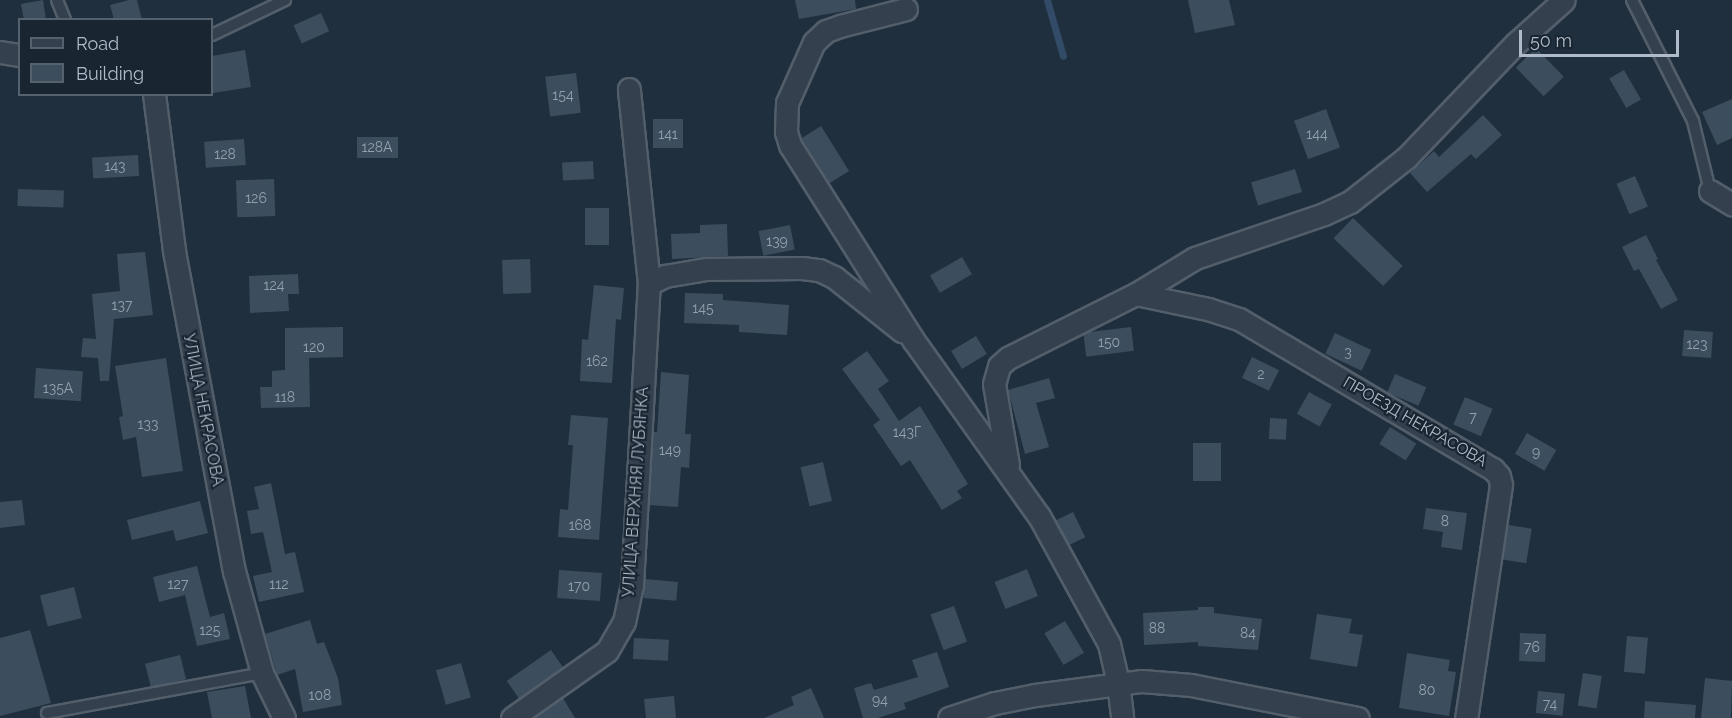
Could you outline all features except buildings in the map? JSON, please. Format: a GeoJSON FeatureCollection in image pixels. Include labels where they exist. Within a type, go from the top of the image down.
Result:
{"type":"FeatureCollection","features":[{"type":"Feature","properties":{"kind":"street"},"geometry":{"type":"LineString","coordinates":[[1009,470],[994,392],[995,375],[999,366],[1019,352],[1136,294],[1195,258],[1324,214],[1350,202],[1406,158],[1516,43],[1564,0]]}},
{"type":"Feature","properties":{"kind":"street"},"geometry":{"type":"LineString","coordinates":[[906,9],[826,31],[814,42],[787,103],[785,118],[790,145],[914,341],[1009,470],[1039,516],[1109,644],[1118,682],[1122,718]]}},
{"type":"Feature","properties":{"kind":"street"},"geometry":{"type":"LineString","coordinates":[[0,52],[18,55]]}},
{"type":"Feature","properties":{"kind":"street","name":"УЛИЦА ВЕРХНЯЯ ЛУБЯНКА"},"geometry":{"type":"LineString","coordinates":[[512,718],[607,651],[624,622],[632,585],[649,284],[629,89]]}},
{"type":"Feature","properties":{"kind":"street","name":"УЛИЦА НЕКРАСОВА"},"geometry":{"type":"LineString","coordinates":[[154,96],[174,251],[234,570],[261,673],[284,718]]}},
{"type":"Feature","properties":{"kind":"street"},"geometry":{"type":"LineString","coordinates":[[1710,191],[1732,204]]}},
{"type":"Feature","properties":{"kind":"street"},"geometry":{"type":"LineString","coordinates":[[649,284],[665,276],[706,269],[802,268],[819,270],[834,277],[914,341]]}},
{"type":"Feature","properties":{"kind":"street","name":"ПРОЕЗД НЕКРАСОВА"},"geometry":{"type":"LineString","coordinates":[[1136,294],[1208,309],[1239,319],[1493,469],[1500,476],[1501,485],[1466,718]]}},
{"type":"Feature","properties":{"kind":"street"},"geometry":{"type":"LineString","coordinates":[[949,718],[995,703],[1118,682],[1172,682],[1358,718]]}},
{"type":"Feature","properties":{"kind":"lane"},"geometry":{"type":"LineString","coordinates":[[57,0],[64,18]]}},
{"type":"Feature","properties":{"kind":"lane"},"geometry":{"type":"LineString","coordinates":[[213,35],[285,0]]}},
{"type":"Feature","properties":{"kind":"lane"},"geometry":{"type":"LineString","coordinates":[[1632,0],[1693,121],[1710,191]]}},
{"type":"Feature","properties":{"kind":"lane"},"geometry":{"type":"LineString","coordinates":[[47,714],[261,673]]}},
{"type":"Feature","properties":{"kind":"waterway"},"geometry":{"type":"LineString","coordinates":[[1047,0],[1063,56]]}}]}
